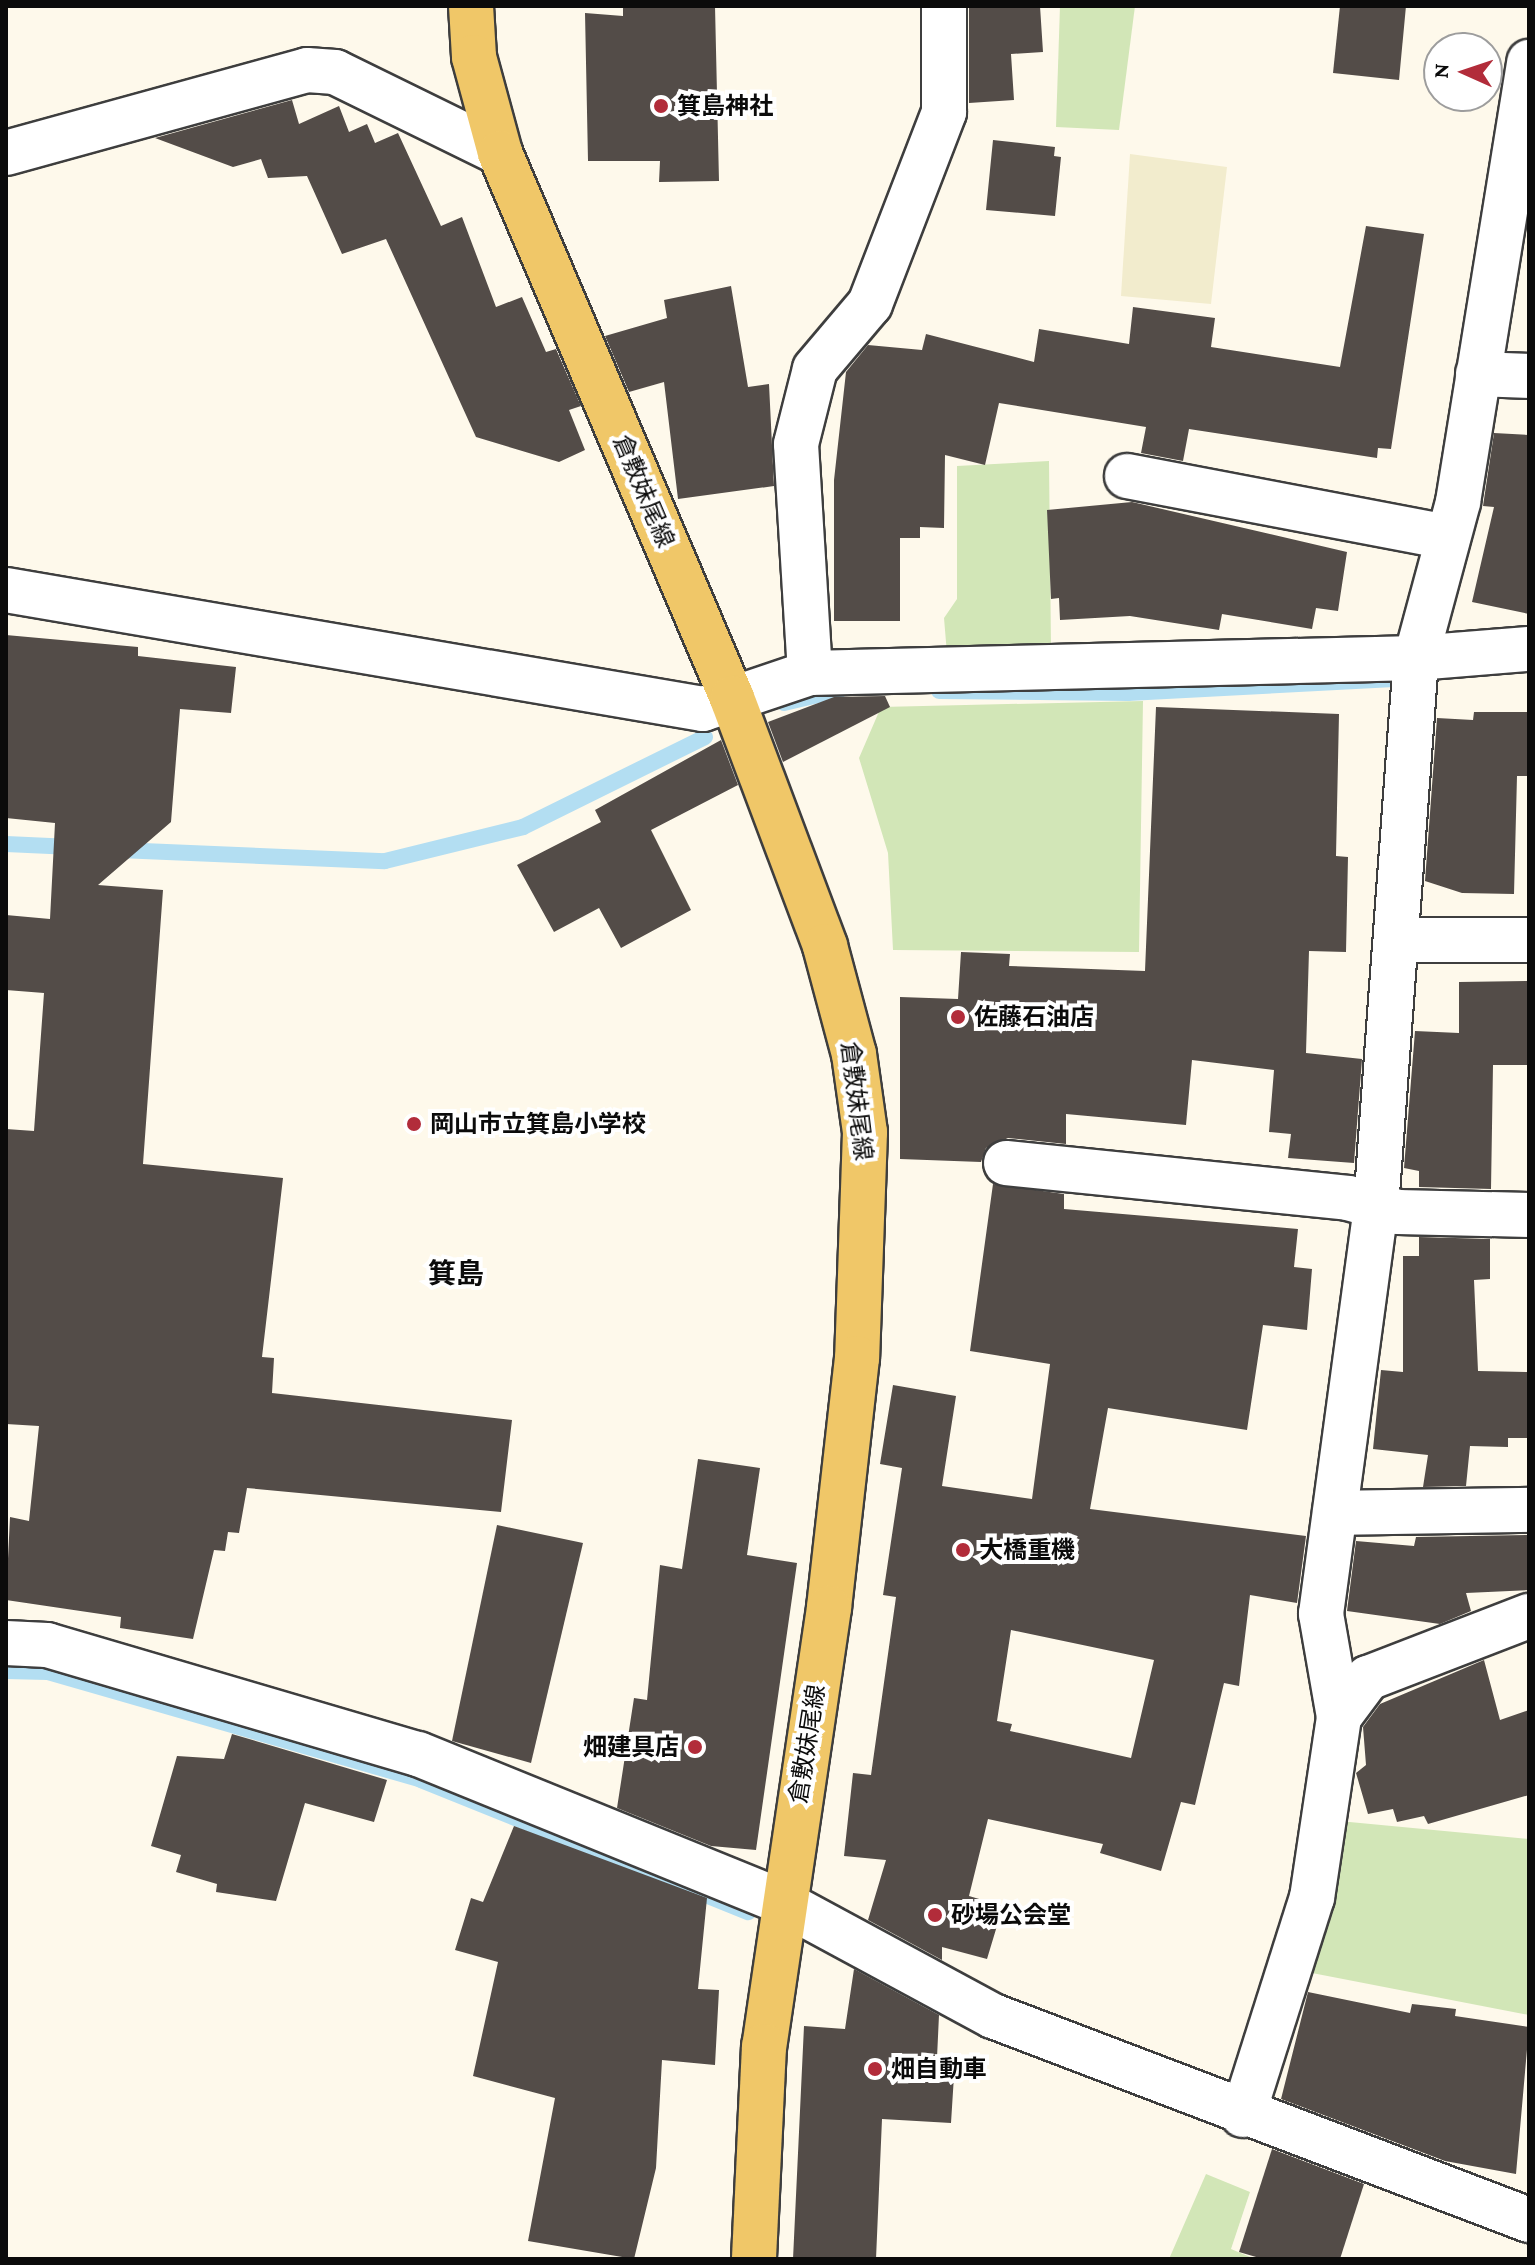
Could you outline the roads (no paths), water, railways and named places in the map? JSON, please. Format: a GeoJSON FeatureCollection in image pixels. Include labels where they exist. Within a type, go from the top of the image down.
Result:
{"type":"FeatureCollection","features":[{"type":"Feature","properties":{"kind":"main road","name":"倉敷妹尾線"},"geometry":{"type":"LineString","coordinates":[[471,6],[474,57],[500,153],[732,698],[825,946],[854,1054],[865,1132],[857,1358],[829,1608],[782,1902],[764,2046],[754,2259]]}},
{"type":"Feature","properties":{"kind":"street"},"geometry":{"type":"LineString","coordinates":[[810,673],[796,444],[815,369],[870,304],[944,112],[944,6]]}},
{"type":"Feature","properties":{"kind":"street"},"geometry":{"type":"LineString","coordinates":[[1243,2115],[1312,1898],[1339,1717],[1321,1614],[1376,1207],[1400,940],[1415,674],[1447,537],[1478,374],[1529,62]]}},
{"type":"Feature","properties":{"kind":"street"},"geometry":{"type":"LineString","coordinates":[[6,153],[307,70],[335,72],[500,153]]}},
{"type":"Feature","properties":{"kind":"street"},"geometry":{"type":"LineString","coordinates":[[1478,374],[1529,376]]}},
{"type":"Feature","properties":{"kind":"street"},"geometry":{"type":"LineString","coordinates":[[1127,476],[1447,537]]}},
{"type":"Feature","properties":{"kind":"street"},"geometry":{"type":"LineString","coordinates":[[6,590],[703,709],[810,673],[1415,674],[1529,649]]}},
{"type":"Feature","properties":{"kind":"street"},"geometry":{"type":"LineString","coordinates":[[1400,940],[1529,940]]}},
{"type":"Feature","properties":{"kind":"street"},"geometry":{"type":"LineString","coordinates":[[1006,1163],[1348,1198],[1376,1207],[1529,1215]]}},
{"type":"Feature","properties":{"kind":"street"},"geometry":{"type":"LineString","coordinates":[[1335,1513],[1529,1510]]}},
{"type":"Feature","properties":{"kind":"street"},"geometry":{"type":"LineString","coordinates":[[1339,1717],[1368,1678],[1529,1616]]}},
{"type":"Feature","properties":{"kind":"street"},"geometry":{"type":"LineString","coordinates":[[6,1643],[47,1645],[418,1754],[782,1902],[993,2016],[1243,2115],[1529,2220]]}},
{"type":"Feature","properties":{"kind":"waterway"},"geometry":{"type":"LineString","coordinates":[[939,691],[1128,693],[1399,679]]}},
{"type":"Feature","properties":{"kind":"waterway"},"geometry":{"type":"LineString","coordinates":[[784,703],[840,690]]}},
{"type":"Feature","properties":{"kind":"waterway"},"geometry":{"type":"LineString","coordinates":[[119,850],[385,861],[523,827],[705,737]]}},
{"type":"Feature","properties":{"kind":"waterway"},"geometry":{"type":"LineString","coordinates":[[6,844],[72,847]]}},
{"type":"Feature","properties":{"kind":"waterway"},"geometry":{"type":"LineString","coordinates":[[6,1671],[48,1672],[421,1780],[748,1912]]}},
{"type":"Feature","properties":{"kind":"place","name":"箕島神社"},"geometry":{"type":"Point","coordinates":[661,106]}},
{"type":"Feature","properties":{"kind":"place","name":"佐藤石油店"},"geometry":{"type":"Point","coordinates":[958,1017]}},
{"type":"Feature","properties":{"kind":"place","name":"岡山市立箕島小学校"},"geometry":{"type":"Point","coordinates":[414,1124]}},
{"type":"Feature","properties":{"kind":"place","name":"大橋重機"},"geometry":{"type":"Point","coordinates":[963,1550]}},
{"type":"Feature","properties":{"kind":"place","name":"畑建具店"},"geometry":{"type":"Point","coordinates":[695,1747]}},
{"type":"Feature","properties":{"kind":"place","name":"砂場公会堂"},"geometry":{"type":"Point","coordinates":[935,1915]}},
{"type":"Feature","properties":{"kind":"place","name":"畑自動車"},"geometry":{"type":"Point","coordinates":[875,2069]}},
{"type":"Feature","properties":{"kind":"district","name":"箕島"},"geometry":{"type":"Point","coordinates":[456,1274]}}]}
